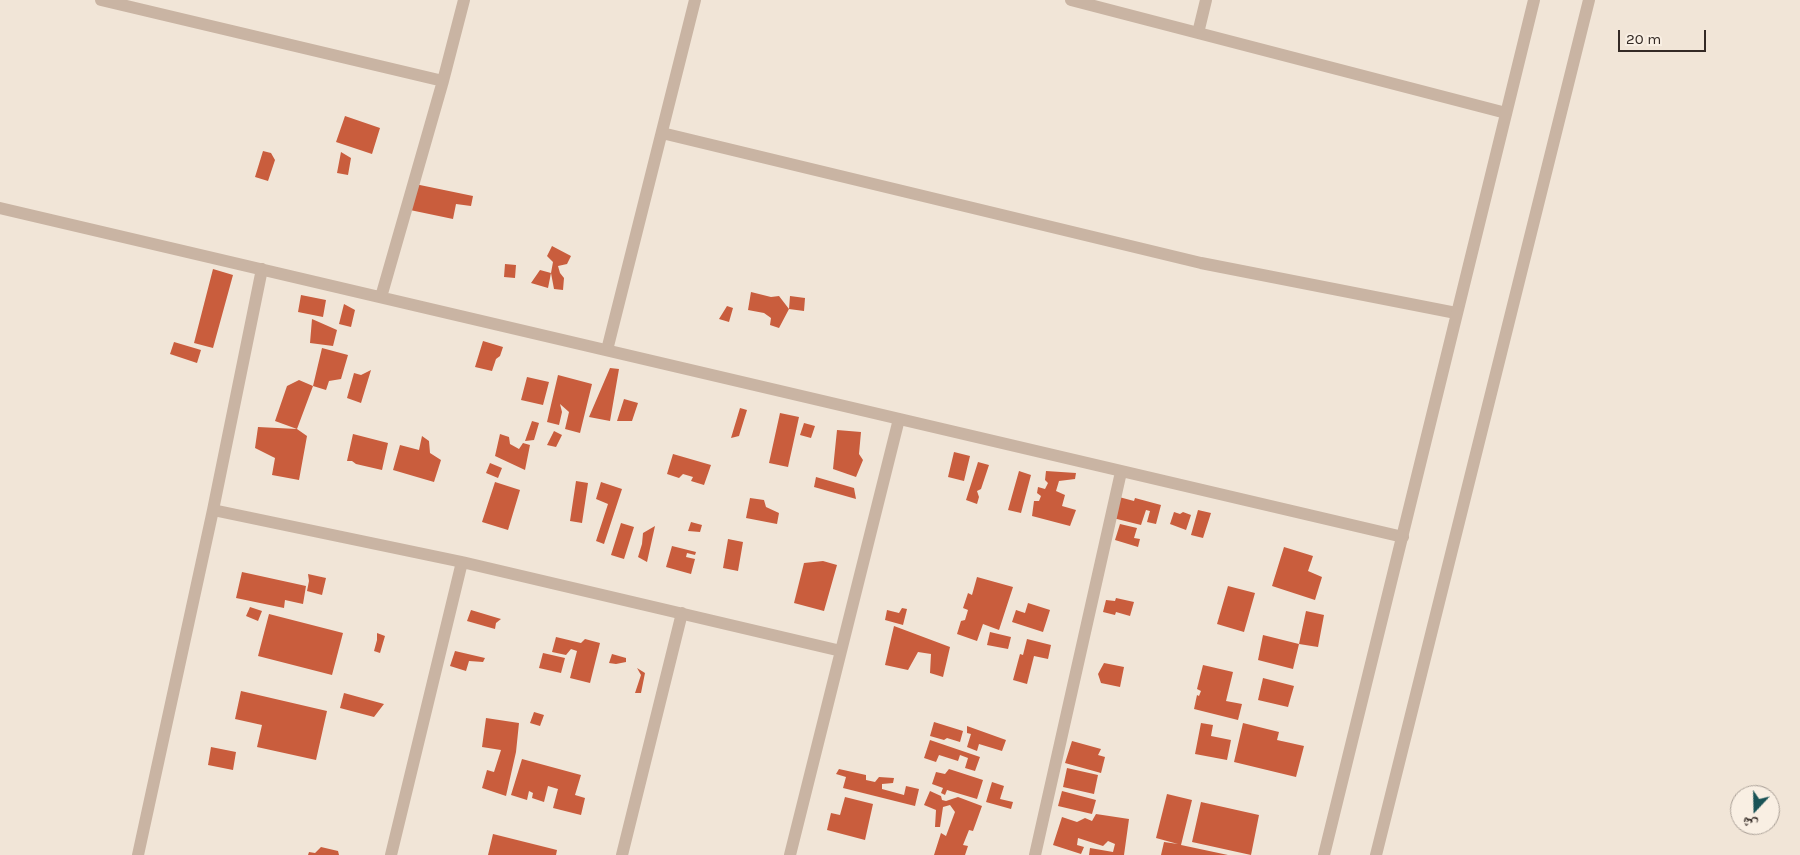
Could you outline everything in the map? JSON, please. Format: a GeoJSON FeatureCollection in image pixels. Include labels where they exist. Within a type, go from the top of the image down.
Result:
{"type":"FeatureCollection","features":[{"type":"Feature","properties":{"kind":"street"},"geometry":{"type":"LineString","coordinates":[[101,0],[443,81]]}},
{"type":"Feature","properties":{"kind":"street"},"geometry":{"type":"LineString","coordinates":[[381,297],[443,81],[464,0]]}},
{"type":"Feature","properties":{"kind":"street"},"geometry":{"type":"LineString","coordinates":[[607,350],[695,0]]}},
{"type":"Feature","properties":{"kind":"street"},"geometry":{"type":"LineString","coordinates":[[1071,0],[1506,113]]}},
{"type":"Feature","properties":{"kind":"street"},"geometry":{"type":"LineString","coordinates":[[1198,33],[1206,0]]}},
{"type":"Feature","properties":{"kind":"street"},"geometry":{"type":"LineString","coordinates":[[1324,855],[1534,0]]}},
{"type":"Feature","properties":{"kind":"street"},"geometry":{"type":"LineString","coordinates":[[1376,855],[1589,0]]}},
{"type":"Feature","properties":{"kind":"street"},"geometry":{"type":"LineString","coordinates":[[662,133],[1201,263],[1456,312]]}},
{"type":"Feature","properties":{"kind":"street"},"geometry":{"type":"LineString","coordinates":[[0,208],[1403,537]]}},
{"type":"Feature","properties":{"kind":"street"},"geometry":{"type":"LineString","coordinates":[[138,855],[213,510],[262,269]]}},
{"type":"Feature","properties":{"kind":"street"},"geometry":{"type":"LineString","coordinates":[[790,855],[899,419]]}},
{"type":"Feature","properties":{"kind":"street"},"geometry":{"type":"LineString","coordinates":[[1035,855],[1120,472]]}},
{"type":"Feature","properties":{"kind":"street"},"geometry":{"type":"LineString","coordinates":[[213,510],[462,562],[841,651]]}},
{"type":"Feature","properties":{"kind":"street"},"geometry":{"type":"LineString","coordinates":[[391,855],[462,562]]}},
{"type":"Feature","properties":{"kind":"street"},"geometry":{"type":"LineString","coordinates":[[622,855],[682,614]]}},
{"type":"Feature","properties":{"kind":"building"},"geometry":{"type":"Polygon","coordinates":[[[345,116],[380,128],[372,154],[336,142],[345,116]]]}},
{"type":"Feature","properties":{"kind":"building"},"geometry":{"type":"Polygon","coordinates":[[[263,151],[271,153],[275,160],[268,181],[255,177],[263,151]]]}},
{"type":"Feature","properties":{"kind":"building"},"geometry":{"type":"Polygon","coordinates":[[[341,152],[351,158],[348,175],[337,173],[341,152]]]}},
{"type":"Feature","properties":{"kind":"building"},"geometry":{"type":"Polygon","coordinates":[[[415,184],[473,196],[471,206],[456,204],[453,219],[410,210],[415,184]]]}},
{"type":"Feature","properties":{"kind":"building"},"geometry":{"type":"Polygon","coordinates":[[[552,246],[571,256],[567,264],[558,266],[564,278],[563,290],[554,289],[551,273],[553,262],[547,256],[552,246]]]}},
{"type":"Feature","properties":{"kind":"building"},"geometry":{"type":"Polygon","coordinates":[[[505,264],[516,265],[515,278],[504,277],[505,264]]]}},
{"type":"Feature","properties":{"kind":"building"},"geometry":{"type":"Polygon","coordinates":[[[213,269],[233,275],[213,348],[194,343],[213,269]]]}},
{"type":"Feature","properties":{"kind":"building"},"geometry":{"type":"Polygon","coordinates":[[[540,270],[551,273],[548,288],[531,283],[540,270]]]}},
{"type":"Feature","properties":{"kind":"building"},"geometry":{"type":"Polygon","coordinates":[[[751,292],[771,297],[779,296],[789,309],[779,328],[770,325],[771,318],[764,313],[748,310],[751,292]]]}},
{"type":"Feature","properties":{"kind":"building"},"geometry":{"type":"Polygon","coordinates":[[[301,295],[326,300],[323,317],[298,312],[301,295]]]}},
{"type":"Feature","properties":{"kind":"building"},"geometry":{"type":"Polygon","coordinates":[[[790,296],[805,298],[804,311],[789,309],[790,296]]]}},
{"type":"Feature","properties":{"kind":"building"},"geometry":{"type":"Polygon","coordinates":[[[344,304],[355,310],[351,327],[339,324],[344,304]]]}},
{"type":"Feature","properties":{"kind":"building"},"geometry":{"type":"Polygon","coordinates":[[[727,306],[733,308],[729,322],[719,319],[727,306]]]}},
{"type":"Feature","properties":{"kind":"building"},"geometry":{"type":"Polygon","coordinates":[[[312,319],[337,330],[333,346],[310,343],[312,319]]]}},
{"type":"Feature","properties":{"kind":"building"},"geometry":{"type":"Polygon","coordinates":[[[483,341],[503,347],[492,371],[475,367],[483,341]]]}},
{"type":"Feature","properties":{"kind":"building"},"geometry":{"type":"Polygon","coordinates":[[[174,342],[201,350],[197,363],[170,354],[174,342]]]}},
{"type":"Feature","properties":{"kind":"building"},"geometry":{"type":"Polygon","coordinates":[[[322,348],[348,355],[341,379],[329,381],[326,390],[313,386],[322,348]]]}},
{"type":"Feature","properties":{"kind":"building"},"geometry":{"type":"Polygon","coordinates":[[[610,368],[619,369],[610,421],[589,417],[610,368]]]}},
{"type":"Feature","properties":{"kind":"building"},"geometry":{"type":"Polygon","coordinates":[[[371,370],[361,403],[347,398],[354,373],[361,375],[371,370]]]}},
{"type":"Feature","properties":{"kind":"building"},"geometry":{"type":"Polygon","coordinates":[[[558,375],[592,384],[580,433],[565,429],[569,412],[560,404],[562,412],[559,425],[547,422],[558,375]]]}},
{"type":"Feature","properties":{"kind":"building"},"geometry":{"type":"Polygon","coordinates":[[[527,377],[549,382],[543,405],[521,400],[527,377]]]}},
{"type":"Feature","properties":{"kind":"building"},"geometry":{"type":"Polygon","coordinates":[[[299,380],[313,386],[297,429],[275,421],[287,386],[299,380]]]}},
{"type":"Feature","properties":{"kind":"building"},"geometry":{"type":"Polygon","coordinates":[[[624,399],[638,403],[632,421],[617,421],[624,399]]]}},
{"type":"Feature","properties":{"kind":"building"},"geometry":{"type":"Polygon","coordinates":[[[740,408],[747,410],[739,436],[731,438],[740,408]]]}},
{"type":"Feature","properties":{"kind":"building"},"geometry":{"type":"Polygon","coordinates":[[[780,413],[799,417],[788,467],[769,463],[780,413]]]}},
{"type":"Feature","properties":{"kind":"building"},"geometry":{"type":"Polygon","coordinates":[[[532,421],[539,423],[534,440],[525,441],[532,421]]]}},
{"type":"Feature","properties":{"kind":"building"},"geometry":{"type":"Polygon","coordinates":[[[804,423],[815,426],[811,438],[800,435],[804,423]]]}},
{"type":"Feature","properties":{"kind":"building"},"geometry":{"type":"Polygon","coordinates":[[[258,427],[297,429],[307,436],[299,480],[272,475],[275,458],[255,448],[258,427]]]}},
{"type":"Feature","properties":{"kind":"building"},"geometry":{"type":"Polygon","coordinates":[[[837,430],[861,432],[859,454],[863,460],[856,477],[833,469],[837,430]]]}},
{"type":"Feature","properties":{"kind":"building"},"geometry":{"type":"Polygon","coordinates":[[[554,431],[562,435],[556,447],[547,445],[554,431]]]}},
{"type":"Feature","properties":{"kind":"building"},"geometry":{"type":"Polygon","coordinates":[[[353,434],[388,443],[382,470],[347,461],[353,434]]]}},
{"type":"Feature","properties":{"kind":"building"},"geometry":{"type":"Polygon","coordinates":[[[500,434],[509,437],[510,444],[519,449],[523,443],[530,445],[525,470],[495,456],[500,434]]]}},
{"type":"Feature","properties":{"kind":"building"},"geometry":{"type":"Polygon","coordinates":[[[422,436],[429,441],[430,453],[441,460],[434,482],[393,470],[400,445],[419,450],[422,436]]]}},
{"type":"Feature","properties":{"kind":"building"},"geometry":{"type":"Polygon","coordinates":[[[954,452],[970,456],[964,481],[948,477],[954,452]]]}},
{"type":"Feature","properties":{"kind":"building"},"geometry":{"type":"Polygon","coordinates":[[[673,454],[711,465],[704,485],[691,481],[693,477],[683,474],[679,478],[667,474],[673,454]]]}},
{"type":"Feature","properties":{"kind":"building"},"geometry":{"type":"Polygon","coordinates":[[[978,462],[989,465],[981,489],[977,491],[979,497],[977,504],[966,500],[978,462]]]}},
{"type":"Feature","properties":{"kind":"building"},"geometry":{"type":"Polygon","coordinates":[[[490,463],[502,468],[498,478],[486,473],[490,463]]]}},
{"type":"Feature","properties":{"kind":"building"},"geometry":{"type":"Polygon","coordinates":[[[1019,471],[1031,475],[1021,513],[1008,510],[1019,471]]]}},
{"type":"Feature","properties":{"kind":"building"},"geometry":{"type":"Polygon","coordinates":[[[1046,471],[1076,473],[1075,479],[1059,481],[1056,491],[1065,495],[1062,506],[1076,510],[1070,526],[1032,516],[1034,501],[1039,501],[1041,496],[1037,493],[1038,487],[1045,489],[1048,483],[1045,480],[1046,471]]]}},
{"type":"Feature","properties":{"kind":"building"},"geometry":{"type":"Polygon","coordinates":[[[816,477],[854,488],[856,499],[814,487],[816,477]]]}},
{"type":"Feature","properties":{"kind":"building"},"geometry":{"type":"Polygon","coordinates":[[[576,481],[588,483],[582,523],[570,521],[576,481]]]}},
{"type":"Feature","properties":{"kind":"building"},"geometry":{"type":"Polygon","coordinates":[[[495,482],[520,490],[508,530],[482,522],[495,482]]]}},
{"type":"Feature","properties":{"kind":"building"},"geometry":{"type":"Polygon","coordinates":[[[601,482],[622,489],[604,544],[596,541],[608,504],[596,499],[601,482]]]}},
{"type":"Feature","properties":{"kind":"building"},"geometry":{"type":"Polygon","coordinates":[[[1119,497],[1134,501],[1135,498],[1161,505],[1156,524],[1147,522],[1150,511],[1146,510],[1141,525],[1113,518],[1119,497]]]}},
{"type":"Feature","properties":{"kind":"building"},"geometry":{"type":"Polygon","coordinates":[[[750,498],[764,500],[766,507],[779,513],[777,524],[746,518],[750,498]]]}},
{"type":"Feature","properties":{"kind":"building"},"geometry":{"type":"Polygon","coordinates":[[[1198,510],[1211,513],[1203,538],[1191,535],[1198,510]]]}},
{"type":"Feature","properties":{"kind":"building"},"geometry":{"type":"Polygon","coordinates":[[[1174,512],[1180,514],[1183,512],[1191,515],[1186,530],[1170,524],[1174,512]]]}},
{"type":"Feature","properties":{"kind":"building"},"geometry":{"type":"Polygon","coordinates":[[[691,522],[702,525],[700,532],[688,531],[691,522]]]}},
{"type":"Feature","properties":{"kind":"building"},"geometry":{"type":"Polygon","coordinates":[[[621,523],[634,527],[624,559],[611,555],[621,523]]]}},
{"type":"Feature","properties":{"kind":"building"},"geometry":{"type":"Polygon","coordinates":[[[1120,524],[1137,528],[1134,538],[1140,539],[1138,547],[1115,540],[1120,524]]]}},
{"type":"Feature","properties":{"kind":"building"},"geometry":{"type":"Polygon","coordinates":[[[655,526],[647,562],[638,557],[643,533],[655,526]]]}},
{"type":"Feature","properties":{"kind":"building"},"geometry":{"type":"Polygon","coordinates":[[[728,539],[743,542],[738,571],[723,568],[728,539]]]}},
{"type":"Feature","properties":{"kind":"building"},"geometry":{"type":"Polygon","coordinates":[[[672,546],[696,552],[695,555],[687,553],[686,557],[695,559],[691,574],[666,567],[672,546]]]}},
{"type":"Feature","properties":{"kind":"building"},"geometry":{"type":"Polygon","coordinates":[[[1284,547],[1313,556],[1308,571],[1322,577],[1315,600],[1272,586],[1284,547]]]}},
{"type":"Feature","properties":{"kind":"building"},"geometry":{"type":"Polygon","coordinates":[[[823,561],[837,565],[824,611],[794,603],[804,563],[823,561]]]}},
{"type":"Feature","properties":{"kind":"building"},"geometry":{"type":"Polygon","coordinates":[[[242,572],[306,586],[303,604],[285,600],[284,608],[236,598],[242,572]]]}},
{"type":"Feature","properties":{"kind":"building"},"geometry":{"type":"Polygon","coordinates":[[[308,574],[326,578],[322,595],[307,591],[308,574]]]}},
{"type":"Feature","properties":{"kind":"building"},"geometry":{"type":"Polygon","coordinates":[[[977,577],[1013,587],[999,630],[983,624],[977,641],[957,634],[961,621],[965,620],[968,610],[963,608],[968,593],[972,595],[977,577]]]}},
{"type":"Feature","properties":{"kind":"building"},"geometry":{"type":"Polygon","coordinates":[[[1228,586],[1255,593],[1244,632],[1217,624],[1228,586]]]}},
{"type":"Feature","properties":{"kind":"building"},"geometry":{"type":"Polygon","coordinates":[[[1116,598],[1134,602],[1130,616],[1116,612],[1115,615],[1103,612],[1106,600],[1115,601],[1116,598]]]}},
{"type":"Feature","properties":{"kind":"building"},"geometry":{"type":"Polygon","coordinates":[[[1028,603],[1050,610],[1043,632],[1012,622],[1016,610],[1025,613],[1028,603]]]}},
{"type":"Feature","properties":{"kind":"building"},"geometry":{"type":"Polygon","coordinates":[[[250,607],[262,611],[258,621],[246,616],[250,607]]]}},
{"type":"Feature","properties":{"kind":"building"},"geometry":{"type":"Polygon","coordinates":[[[902,608],[907,609],[903,625],[885,620],[887,610],[899,613],[902,608]]]}},
{"type":"Feature","properties":{"kind":"building"},"geometry":{"type":"Polygon","coordinates":[[[471,610],[501,619],[496,623],[495,629],[467,621],[471,610]]]}},
{"type":"Feature","properties":{"kind":"building"},"geometry":{"type":"Polygon","coordinates":[[[1306,611],[1324,615],[1318,647],[1299,644],[1306,611]]]}},
{"type":"Feature","properties":{"kind":"building"},"geometry":{"type":"Polygon","coordinates":[[[269,614],[343,633],[332,675],[258,656],[269,614]]]}},
{"type":"Feature","properties":{"kind":"building"},"geometry":{"type":"Polygon","coordinates":[[[894,626],[950,647],[943,677],[930,673],[931,654],[918,652],[908,670],[885,665],[894,626]]]}},
{"type":"Feature","properties":{"kind":"building"},"geometry":{"type":"Polygon","coordinates":[[[990,632],[1011,637],[1008,649],[987,645],[990,632]]]}},
{"type":"Feature","properties":{"kind":"building"},"geometry":{"type":"Polygon","coordinates":[[[377,633],[385,636],[380,653],[374,651],[377,633]]]}},
{"type":"Feature","properties":{"kind":"building"},"geometry":{"type":"Polygon","coordinates":[[[1263,635],[1299,644],[1293,669],[1258,660],[1263,635]]]}},
{"type":"Feature","properties":{"kind":"building"},"geometry":{"type":"Polygon","coordinates":[[[556,637],[581,643],[585,639],[600,643],[590,683],[570,678],[577,651],[571,649],[566,655],[552,652],[556,637]]]}},
{"type":"Feature","properties":{"kind":"building"},"geometry":{"type":"Polygon","coordinates":[[[1027,639],[1051,645],[1048,659],[1034,656],[1027,684],[1013,680],[1020,654],[1023,655],[1027,639]]]}},
{"type":"Feature","properties":{"kind":"building"},"geometry":{"type":"Polygon","coordinates":[[[455,651],[485,658],[483,662],[469,661],[466,671],[450,666],[455,651]]]}},
{"type":"Feature","properties":{"kind":"building"},"geometry":{"type":"Polygon","coordinates":[[[543,653],[565,658],[561,673],[539,668],[543,653]]]}},
{"type":"Feature","properties":{"kind":"building"},"geometry":{"type":"Polygon","coordinates":[[[612,654],[626,658],[626,662],[609,663],[612,654]]]}},
{"type":"Feature","properties":{"kind":"building"},"geometry":{"type":"Polygon","coordinates":[[[1104,663],[1124,667],[1120,687],[1101,683],[1098,674],[1104,663]]]}},
{"type":"Feature","properties":{"kind":"building"},"geometry":{"type":"Polygon","coordinates":[[[1203,665],[1233,672],[1226,701],[1242,704],[1238,720],[1194,709],[1197,695],[1199,696],[1201,691],[1197,689],[1203,665]]]}},
{"type":"Feature","properties":{"kind":"building"},"geometry":{"type":"Polygon","coordinates":[[[637,668],[645,673],[641,693],[635,693],[641,675],[637,668]]]}},
{"type":"Feature","properties":{"kind":"building"},"geometry":{"type":"Polygon","coordinates":[[[1263,678],[1294,686],[1288,707],[1258,700],[1263,678]]]}},
{"type":"Feature","properties":{"kind":"building"},"geometry":{"type":"Polygon","coordinates":[[[241,691],[327,711],[316,760],[257,747],[262,725],[235,719],[241,691]]]}},
{"type":"Feature","properties":{"kind":"building"},"geometry":{"type":"Polygon","coordinates":[[[344,693],[384,704],[374,717],[340,708],[344,693]]]}},
{"type":"Feature","properties":{"kind":"building"},"geometry":{"type":"Polygon","coordinates":[[[534,712],[544,715],[540,726],[530,723],[534,712]]]}},
{"type":"Feature","properties":{"kind":"building"},"geometry":{"type":"Polygon","coordinates":[[[486,718],[519,723],[516,752],[506,796],[482,788],[487,770],[494,772],[501,750],[482,747],[486,718]]]}},
{"type":"Feature","properties":{"kind":"building"},"geometry":{"type":"Polygon","coordinates":[[[934,722],[963,731],[960,742],[930,736],[934,722]]]}},
{"type":"Feature","properties":{"kind":"building"},"geometry":{"type":"Polygon","coordinates":[[[1201,723],[1213,725],[1211,736],[1231,740],[1227,760],[1195,754],[1201,723]]]}},
{"type":"Feature","properties":{"kind":"building"},"geometry":{"type":"Polygon","coordinates":[[[1243,723],[1279,732],[1277,740],[1304,746],[1296,777],[1234,762],[1243,723]]]}},
{"type":"Feature","properties":{"kind":"building"},"geometry":{"type":"Polygon","coordinates":[[[967,726],[1006,740],[1002,751],[979,744],[977,751],[967,747],[971,734],[967,733],[967,726]]]}},
{"type":"Feature","properties":{"kind":"building"},"geometry":{"type":"Polygon","coordinates":[[[930,740],[980,757],[975,771],[965,768],[968,758],[960,755],[958,761],[939,755],[936,762],[924,758],[930,740]]]}},
{"type":"Feature","properties":{"kind":"building"},"geometry":{"type":"Polygon","coordinates":[[[1072,741],[1101,749],[1098,755],[1105,757],[1101,773],[1065,763],[1072,741]]]}},
{"type":"Feature","properties":{"kind":"building"},"geometry":{"type":"Polygon","coordinates":[[[211,747],[236,752],[233,770],[208,765],[211,747]]]}},
{"type":"Feature","properties":{"kind":"building"},"geometry":{"type":"Polygon","coordinates":[[[522,759],[581,775],[575,795],[585,798],[581,815],[553,808],[558,789],[548,786],[544,802],[532,798],[533,793],[529,791],[527,800],[511,795],[522,759]]]}},
{"type":"Feature","properties":{"kind":"building"},"geometry":{"type":"Polygon","coordinates":[[[1067,768],[1098,775],[1094,794],[1063,787],[1067,768]]]}},
{"type":"Feature","properties":{"kind":"building"},"geometry":{"type":"Polygon","coordinates":[[[839,769],[866,775],[866,780],[875,782],[879,777],[894,778],[893,783],[882,784],[882,789],[904,795],[906,786],[919,789],[915,806],[843,788],[846,777],[836,774],[839,769]]]}},
{"type":"Feature","properties":{"kind":"building"},"geometry":{"type":"Polygon","coordinates":[[[949,769],[983,780],[977,799],[947,790],[945,795],[941,793],[943,788],[932,784],[936,772],[945,774],[949,769]]]}},
{"type":"Feature","properties":{"kind":"building"},"geometry":{"type":"Polygon","coordinates":[[[992,782],[1004,786],[1000,799],[1013,802],[1011,809],[986,802],[992,782]]]}},
{"type":"Feature","properties":{"kind":"building"},"geometry":{"type":"Polygon","coordinates":[[[930,791],[941,796],[942,800],[946,801],[958,797],[982,806],[973,831],[969,830],[963,845],[968,846],[965,855],[934,855],[941,833],[946,836],[955,812],[950,805],[943,807],[940,827],[935,827],[936,810],[924,805],[930,791]]]}},
{"type":"Feature","properties":{"kind":"building"},"geometry":{"type":"Polygon","coordinates":[[[1062,791],[1096,800],[1092,814],[1058,806],[1062,791]]]}},
{"type":"Feature","properties":{"kind":"building"},"geometry":{"type":"Polygon","coordinates":[[[1167,794],[1192,800],[1181,845],[1228,855],[1161,855],[1164,842],[1178,844],[1156,838],[1167,794]]]}},
{"type":"Feature","properties":{"kind":"building"},"geometry":{"type":"Polygon","coordinates":[[[845,797],[873,804],[865,840],[827,830],[831,813],[840,815],[845,797]]]}},
{"type":"Feature","properties":{"kind":"building"},"geometry":{"type":"Polygon","coordinates":[[[1201,802],[1259,815],[1251,855],[1192,842],[1201,802]]]}},
{"type":"Feature","properties":{"kind":"building"},"geometry":{"type":"Polygon","coordinates":[[[1096,814],[1129,819],[1124,855],[1089,855],[1090,848],[1113,852],[1115,844],[1108,841],[1103,846],[1078,838],[1077,845],[1084,847],[1081,854],[1053,845],[1062,817],[1077,822],[1085,818],[1092,821],[1096,814]]]}},
{"type":"Feature","properties":{"kind":"building"},"geometry":{"type":"Polygon","coordinates":[[[493,834],[557,850],[556,855],[488,855],[493,834]]]}},
{"type":"Feature","properties":{"kind":"building"},"geometry":{"type":"Polygon","coordinates":[[[321,847],[338,851],[339,855],[308,855],[309,852],[315,853],[321,847]]]}}]}
